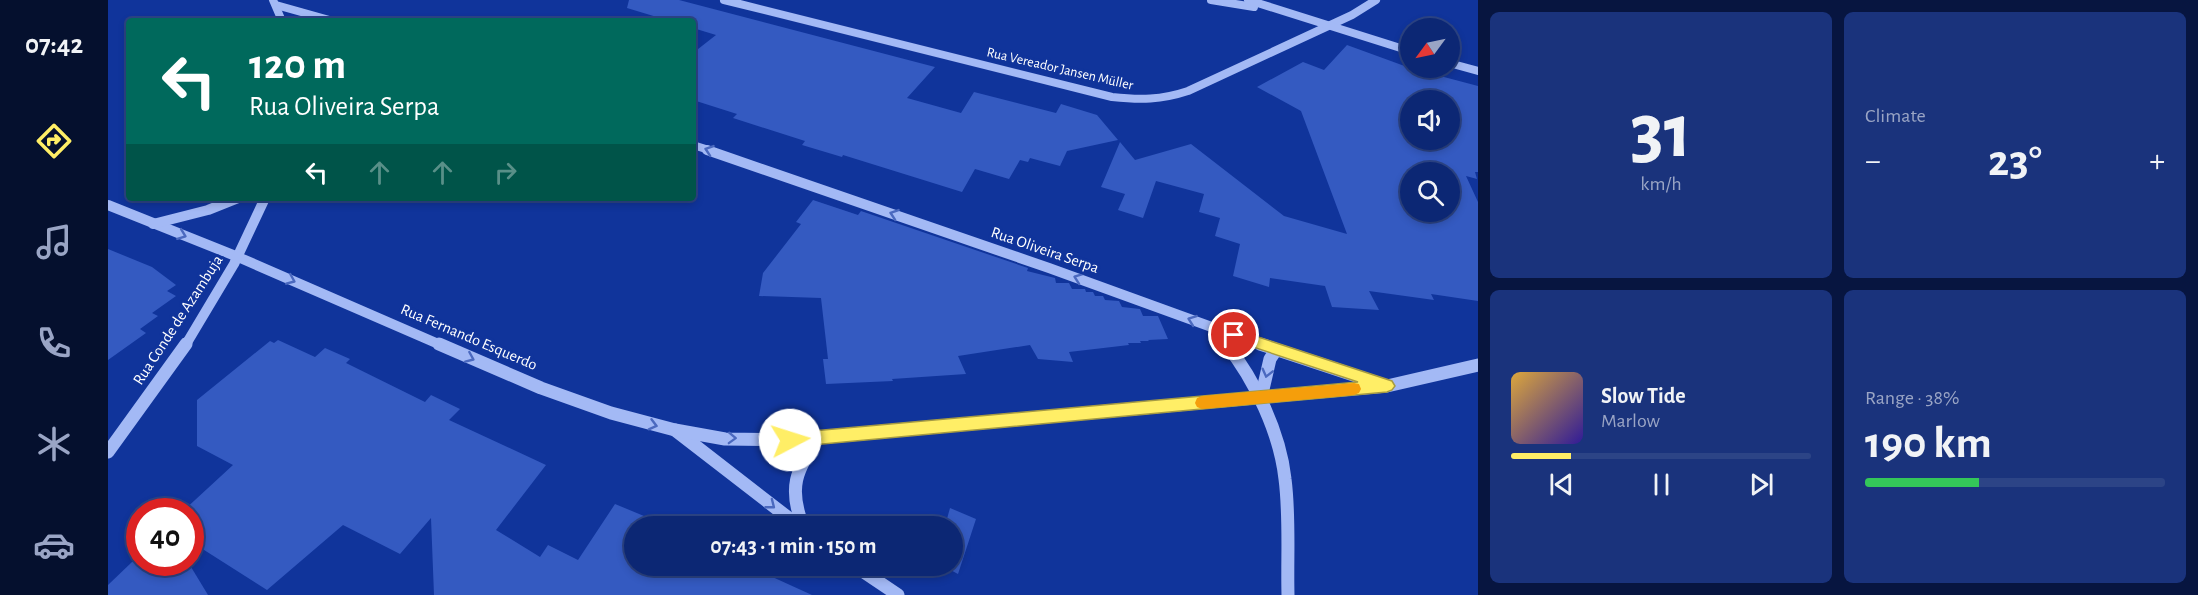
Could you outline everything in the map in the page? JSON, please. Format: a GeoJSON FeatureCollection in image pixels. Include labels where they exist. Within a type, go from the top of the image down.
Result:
{"type":"FeatureCollection","features":[{"type":"Feature","properties":{"kind":"street","name":"Rua Vereador Jansen Müller"},"geometry":{"type":"LineString","coordinates":[[724,0],[1071,88],[1138,100],[1163,99],[1188,91],[1352,15],[1376,0]]}},
{"type":"Feature","properties":{"kind":"street"},"geometry":{"type":"LineString","coordinates":[[1211,0],[1281,11]]}},
{"type":"Feature","properties":{"kind":"street"},"geometry":{"type":"LineString","coordinates":[[1248,0],[1400,48]]}},
{"type":"Feature","properties":{"kind":"street"},"geometry":{"type":"LineString","coordinates":[[274,2],[281,18]]}},
{"type":"Feature","properties":{"kind":"street"},"geometry":{"type":"LineString","coordinates":[[274,2],[324,18]]}},
{"type":"Feature","properties":{"kind":"street"},"geometry":{"type":"LineString","coordinates":[[1460,66],[1478,72]]}},
{"type":"Feature","properties":{"kind":"street","name":"Rua Oliveira Serpa"},"geometry":{"type":"LineString","coordinates":[[696,146],[1276,350],[1387,386]]}},
{"type":"Feature","properties":{"kind":"street"},"geometry":{"type":"LineString","coordinates":[[153,224],[208,210],[230,201]]}},
{"type":"Feature","properties":{"kind":"street","name":"Rua Conde de Azambuja"},"geometry":{"type":"LineString","coordinates":[[108,452],[191,334],[238,257],[264,201]]}},
{"type":"Feature","properties":{"kind":"street","name":"Rua Fernando Esquerdo"},"geometry":{"type":"LineString","coordinates":[[108,206],[238,257],[541,388],[611,413],[675,430],[788,516]]}},
{"type":"Feature","properties":{"kind":"street"},"geometry":{"type":"LineString","coordinates":[[1213,327],[1231,350],[1261,398],[1271,425],[1285,478],[1288,595]]}},
{"type":"Feature","properties":{"kind":"street"},"geometry":{"type":"LineString","coordinates":[[1261,398],[1270,359],[1276,350]]}},
{"type":"Feature","properties":{"kind":"street"},"geometry":{"type":"LineString","coordinates":[[675,430],[725,439],[818,438],[1387,386],[1478,365]]}},
{"type":"Feature","properties":{"kind":"street","name":"Rua Fernando Esquerdo"},"geometry":{"type":"LineString","coordinates":[[798,516],[793,487],[800,464],[818,438]]}},
{"type":"Feature","properties":{"kind":"street"},"geometry":{"type":"LineString","coordinates":[[870,576],[898,595]]}},
{"type":"Feature","properties":{"kind":"building"},"geometry":{"type":"Polygon","coordinates":[[[629,0],[679,0],[935,67],[907,98],[961,113],[974,92],[1056,113],[1061,104],[1097,115],[1118,140],[1067,151],[1060,166],[1030,158],[1028,162],[1020,160],[1009,179],[975,169],[962,192],[843,155],[842,157],[802,145],[805,141],[733,118],[737,114],[696,101],[696,51],[716,35],[696,29],[696,18],[660,18],[627,8],[629,0]]]}},
{"type":"Feature","properties":{"kind":"building"},"geometry":{"type":"Polygon","coordinates":[[[1347,45],[1400,64],[1400,78],[1448,78],[1478,86],[1478,172],[1475,172],[1477,179],[1466,176],[1478,202],[1478,301],[1431,294],[1434,300],[1369,291],[1379,310],[1332,307],[1325,286],[1270,278],[1269,287],[1233,276],[1240,244],[1215,236],[1220,218],[1199,212],[1204,194],[1156,181],[1143,218],[1118,210],[1125,194],[1101,187],[1120,142],[1135,160],[1191,144],[1284,216],[1347,234],[1301,111],[1257,87],[1303,62],[1324,70],[1347,45]]]}},
{"type":"Feature","properties":{"kind":"building"},"geometry":{"type":"Polygon","coordinates":[[[813,200],[858,215],[861,211],[1028,268],[1027,271],[1055,278],[1056,283],[1069,283],[1072,289],[1085,289],[1086,292],[1093,292],[1095,296],[1103,296],[1105,300],[1119,301],[1122,307],[1140,309],[1143,316],[1158,316],[1168,339],[1069,352],[1073,362],[1038,359],[1030,345],[958,356],[966,374],[826,384],[823,359],[828,359],[821,298],[759,296],[763,273],[801,224],[796,222],[813,200]]]}},
{"type":"Feature","properties":{"kind":"building"},"geometry":{"type":"Polygon","coordinates":[[[108,249],[152,267],[176,285],[167,291],[176,296],[152,313],[158,316],[140,329],[146,333],[108,360],[108,249]]]}},
{"type":"Feature","properties":{"kind":"building"},"geometry":{"type":"Polygon","coordinates":[[[278,340],[315,357],[325,348],[350,359],[346,363],[425,402],[431,395],[460,409],[449,420],[546,465],[496,530],[540,557],[548,545],[578,560],[615,504],[644,516],[624,516],[624,576],[770,576],[812,595],[434,595],[431,518],[400,554],[343,525],[267,590],[204,550],[204,498],[197,498],[233,465],[197,446],[197,400],[270,341],[274,343],[278,340]]]}},
{"type":"Feature","properties":{"kind":"building"},"geometry":{"type":"Polygon","coordinates":[[[950,508],[976,519],[963,559],[963,516],[948,516],[950,508]]]}},
{"type":"Feature","properties":{"kind":"building"},"geometry":{"type":"Polygon","coordinates":[[[126,568],[126,576],[196,576],[208,595],[108,595],[108,585],[126,568]]]}},
{"type":"Feature","properties":{"kind":"slow traffic"},"geometry":{"type":"LineString","coordinates":[[1202,403],[1354,389]]}},
{"type":"Feature","properties":{"kind":"route"},"geometry":{"type":"LineString","coordinates":[[790,440],[1387,386],[1234,335]]}}]}
